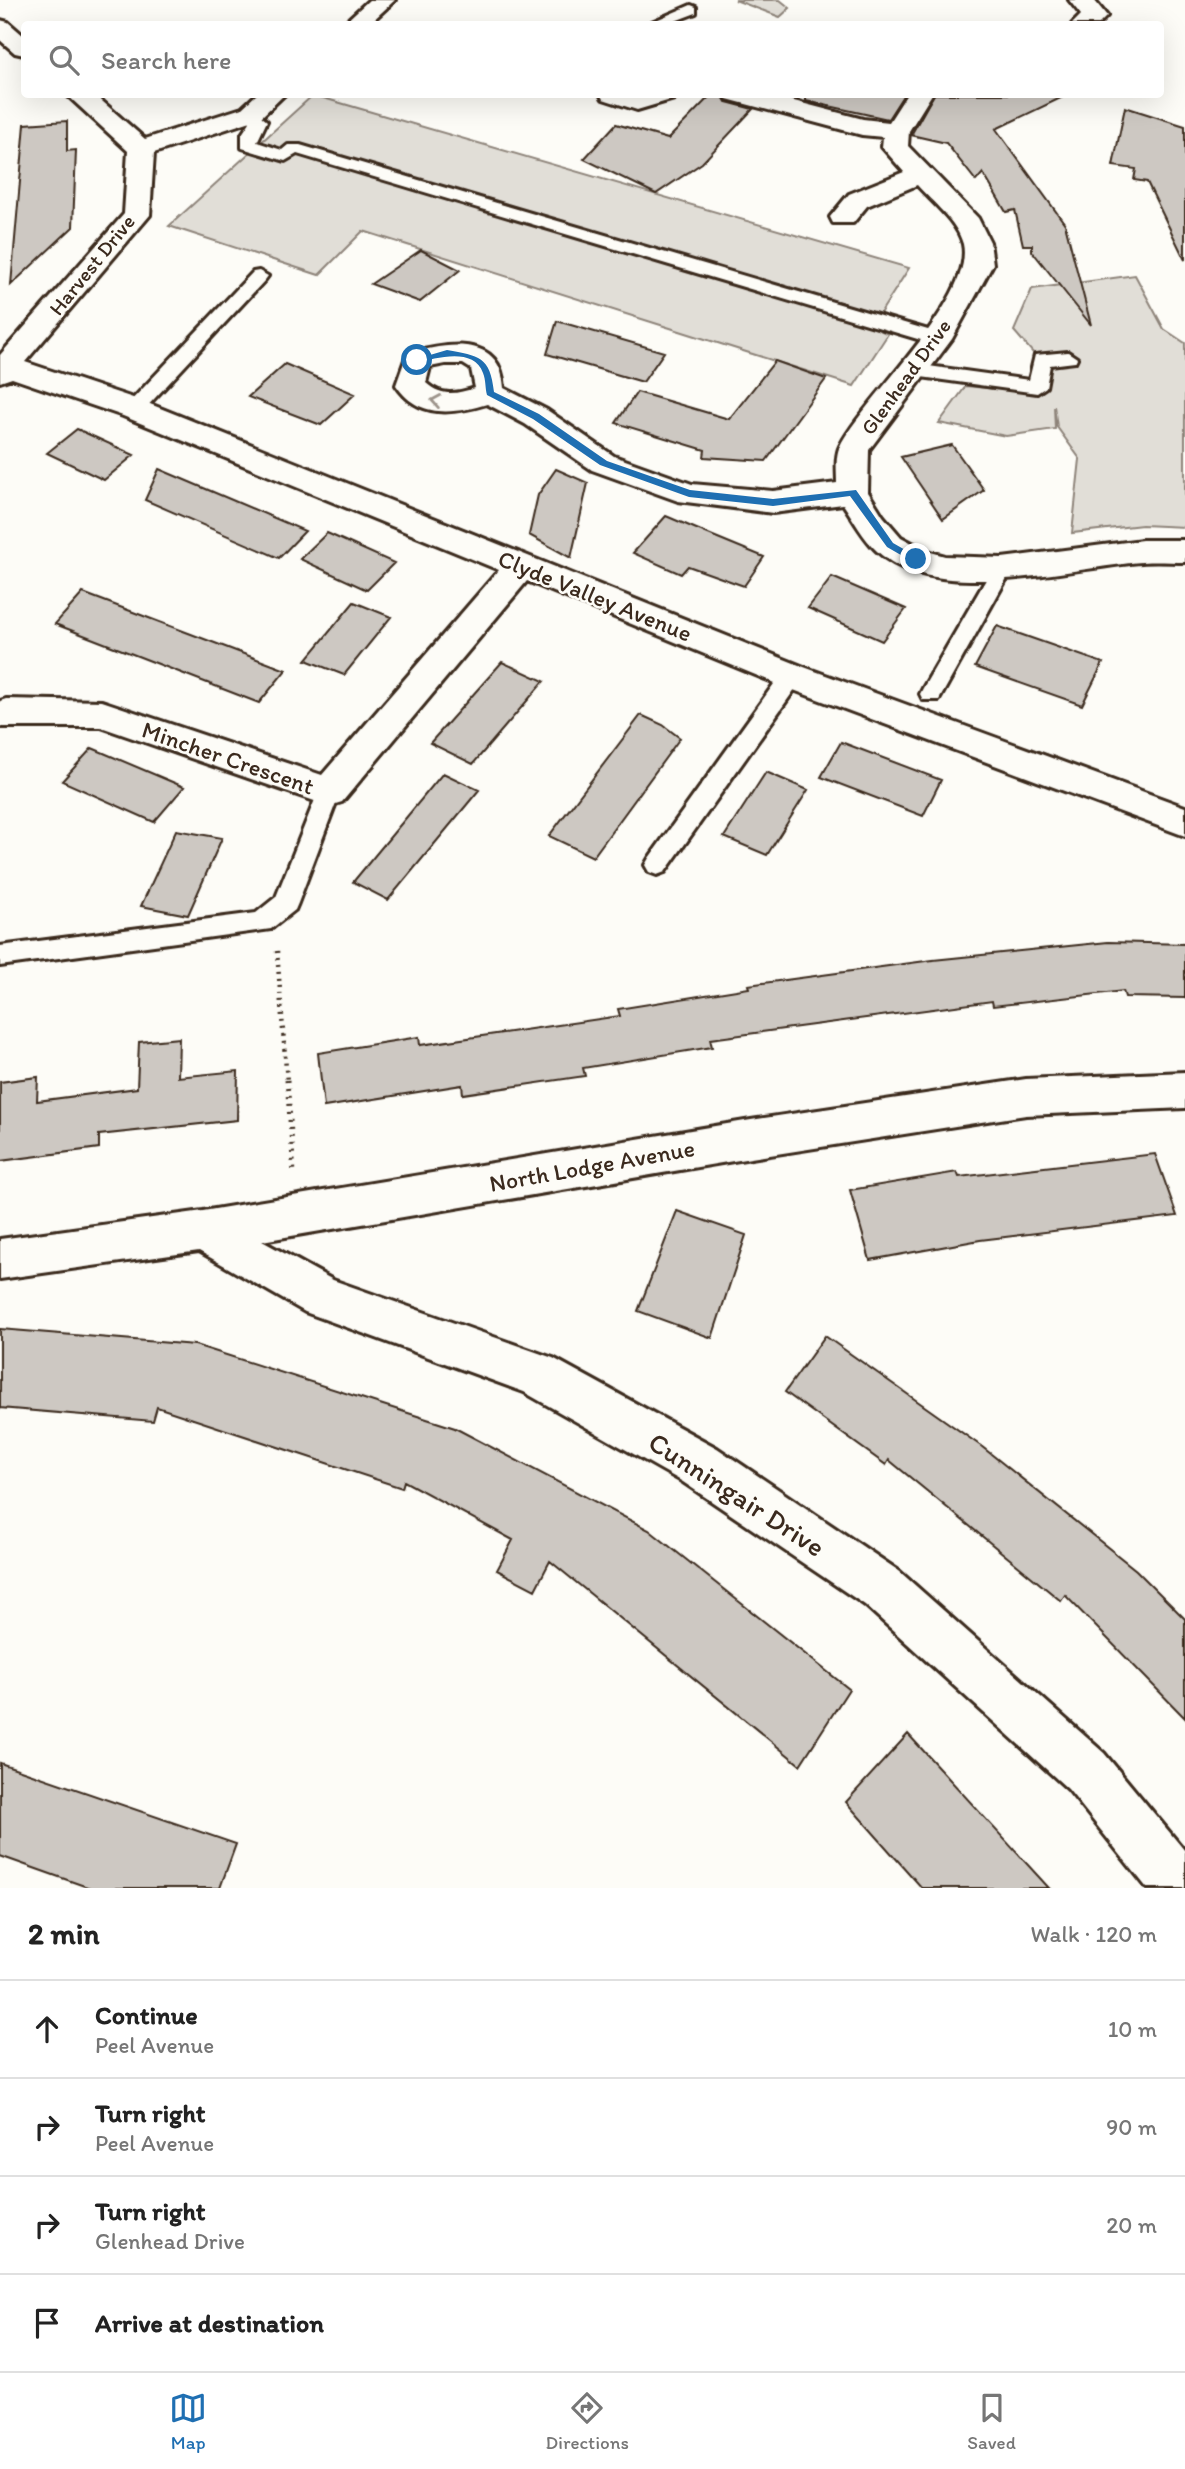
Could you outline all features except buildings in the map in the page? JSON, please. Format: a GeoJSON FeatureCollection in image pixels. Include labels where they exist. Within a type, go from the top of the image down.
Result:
{"type":"FeatureCollection","features":[{"type":"Feature","properties":{"kind":"street"},"geometry":{"type":"LineString","coordinates":[[358,21],[383,0]]}},
{"type":"Feature","properties":{"kind":"street"},"geometry":{"type":"LineString","coordinates":[[1081,0],[1095,16],[1088,21]]}},
{"type":"Feature","properties":{"kind":"street"},"geometry":{"type":"LineString","coordinates":[[0,27],[21,45]]}},
{"type":"Feature","properties":{"kind":"street"},"geometry":{"type":"LineString","coordinates":[[83,98],[141,149],[251,113],[268,98]]}},
{"type":"Feature","properties":{"kind":"street"},"geometry":{"type":"LineString","coordinates":[[624,98],[636,102],[650,98]]}},
{"type":"Feature","properties":{"kind":"street"},"geometry":{"type":"LineString","coordinates":[[751,98],[862,127],[896,131],[917,98]]}},
{"type":"Feature","properties":{"kind":"street","name":"Glenhead Drive"},"geometry":{"type":"LineString","coordinates":[[852,492],[854,449],[938,339],[979,264],[976,242],[968,225],[895,147],[896,131]]}},
{"type":"Feature","properties":{"kind":"street","name":"Harvest Drive"},"geometry":{"type":"LineString","coordinates":[[3,370],[137,215],[141,149]]}},
{"type":"Feature","properties":{"kind":"street"},"geometry":{"type":"LineString","coordinates":[[843,217],[858,200],[921,174]]}},
{"type":"Feature","properties":{"kind":"street","name":"Clyde Valley Avenue"},"geometry":{"type":"LineString","coordinates":[[3,370],[134,409],[792,676],[1185,822]]}},
{"type":"Feature","properties":{"kind":"street"},"geometry":{"type":"LineString","coordinates":[[490,393],[536,416],[604,463],[689,494],[773,502],[852,492],[890,545],[916,559],[945,567],[1002,569],[1142,551],[1185,551]]}},
{"type":"Feature","properties":{"kind":"street","name":"Mincher Crescent"},"geometry":{"type":"LineString","coordinates":[[0,714],[102,714],[329,792],[521,566]]}},
{"type":"Feature","properties":{"kind":"street","name":"North Lodge Avenue"},"geometry":{"type":"LineString","coordinates":[[0,1259],[203,1231],[751,1139],[1026,1097],[1185,1090]]}},
{"type":"Feature","properties":{"kind":"street","name":"Cunningair Drive"},"geometry":{"type":"LineString","coordinates":[[203,1231],[321,1297],[537,1374],[700,1465],[882,1588],[1086,1771],[1181,1888]]}},
{"type":"Feature","properties":{"kind":"lane"},"geometry":{"type":"LineString","coordinates":[[664,21],[691,10]]}},
{"type":"Feature","properties":{"kind":"lane"},"geometry":{"type":"LineString","coordinates":[[251,113],[259,121],[250,134],[248,145],[285,156],[294,148],[938,339]]}},
{"type":"Feature","properties":{"kind":"lane"},"geometry":{"type":"LineString","coordinates":[[134,409],[259,276]]}},
{"type":"Feature","properties":{"kind":"lane"},"geometry":{"type":"LineString","coordinates":[[914,370],[1037,387],[1042,359],[1068,358]]}},
{"type":"Feature","properties":{"kind":"lane"},"geometry":{"type":"LineString","coordinates":[[931,695],[1002,569]]}},
{"type":"Feature","properties":{"kind":"lane"},"geometry":{"type":"LineString","coordinates":[[657,865],[792,676]]}},
{"type":"Feature","properties":{"kind":"lane"},"geometry":{"type":"LineString","coordinates":[[0,956],[262,922],[286,903],[329,792]]}},
{"type":"Feature","properties":{"kind":"path"},"geometry":{"type":"LineString","coordinates":[[274,912],[292,1161],[300,1215]]}},
{"type":"Feature","properties":{"kind":"shaded area"},"geometry":{"type":"Polygon","coordinates":[[[735,0],[780,0],[790,8],[780,17],[735,0]]]}},
{"type":"Feature","properties":{"kind":"shaded area"},"geometry":{"type":"Polygon","coordinates":[[[310,98],[323,98],[909,268],[872,326],[888,334],[854,386],[363,231],[319,275],[169,226],[310,98]]]}},
{"type":"Feature","properties":{"kind":"shaded area"},"geometry":{"type":"Polygon","coordinates":[[[1135,275],[1164,329],[1185,343],[1185,527],[1142,525],[1072,533],[1080,459],[1057,427],[1054,406],[1055,429],[1006,436],[939,423],[966,386],[1030,392],[1034,354],[1014,331],[1032,289],[1135,275]]]}},
{"type":"Feature","properties":{"kind":"route"},"geometry":{"type":"LineString","coordinates":[[417,360],[447,352],[476,358],[487,371],[490,393],[536,416],[604,463],[689,494],[773,502],[852,492],[872,524],[890,545],[916,559]]}}]}
